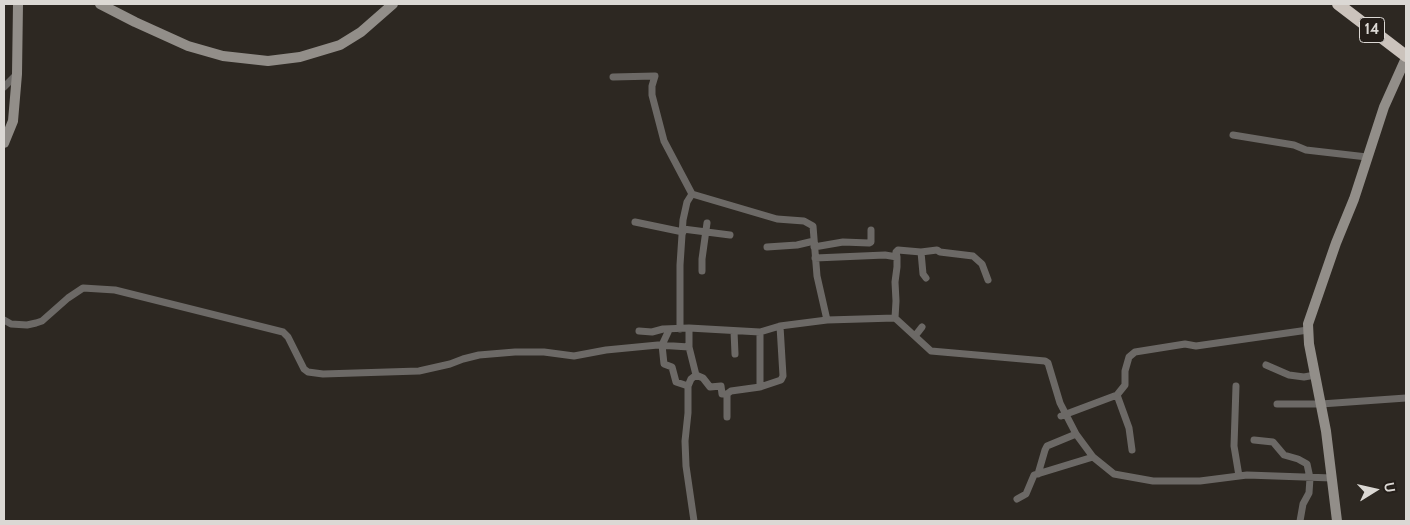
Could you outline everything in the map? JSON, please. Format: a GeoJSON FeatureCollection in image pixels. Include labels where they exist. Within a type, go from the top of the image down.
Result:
{"type":"FeatureCollection","features":[{"type":"Feature","properties":{"kind":"highway","name":"14"},"geometry":{"type":"LineString","coordinates":[[1338,4],[1406,57]]}},
{"type":"Feature","properties":{"kind":"street"},"geometry":{"type":"LineString","coordinates":[[4,144],[13,121],[17,74],[18,4]]}},
{"type":"Feature","properties":{"kind":"street"},"geometry":{"type":"LineString","coordinates":[[100,4],[188,46],[223,56],[268,61],[300,57],[340,45],[361,32],[393,4]]}},
{"type":"Feature","properties":{"kind":"street"},"geometry":{"type":"LineString","coordinates":[[111,4],[189,40],[224,50],[249,54],[292,53],[333,42],[358,27],[384,4]]}},
{"type":"Feature","properties":{"kind":"street"},"geometry":{"type":"LineString","coordinates":[[1338,521],[1308,330],[1311,314],[1354,199],[1384,107],[1406,57]]}},
{"type":"Feature","properties":{"kind":"street"},"geometry":{"type":"LineString","coordinates":[[4,87],[17,74]]}},
{"type":"Feature","properties":{"kind":"street"},"geometry":{"type":"LineString","coordinates":[[613,77],[655,76],[652,95],[664,141],[692,194],[777,219],[804,221],[813,226],[816,276],[827,320]]}},
{"type":"Feature","properties":{"kind":"street"},"geometry":{"type":"LineString","coordinates":[[1232,135],[1294,145],[1306,150],[1367,158]]}},
{"type":"Feature","properties":{"kind":"street"},"geometry":{"type":"LineString","coordinates":[[680,329],[683,231],[687,202],[692,194]]}},
{"type":"Feature","properties":{"kind":"street"},"geometry":{"type":"LineString","coordinates":[[635,222],[683,231],[730,236]]}},
{"type":"Feature","properties":{"kind":"street"},"geometry":{"type":"LineString","coordinates":[[702,271],[707,223]]}},
{"type":"Feature","properties":{"kind":"street"},"geometry":{"type":"LineString","coordinates":[[767,247],[843,242],[869,243],[871,230]]}},
{"type":"Feature","properties":{"kind":"street"},"geometry":{"type":"LineString","coordinates":[[895,318],[894,282],[898,267],[896,252],[898,250],[921,252],[937,250],[973,256],[982,264],[988,280]]}},
{"type":"Feature","properties":{"kind":"street"},"geometry":{"type":"LineString","coordinates":[[921,252],[926,278]]}},
{"type":"Feature","properties":{"kind":"street"},"geometry":{"type":"LineString","coordinates":[[815,258],[885,255],[897,257]]}},
{"type":"Feature","properties":{"kind":"street"},"geometry":{"type":"LineString","coordinates":[[4,320],[11,324],[27,325],[36,323],[42,321],[68,298],[83,288],[115,290],[283,332],[288,337],[304,369],[308,372],[323,374],[419,370],[450,364],[463,359],[494,354],[544,352],[574,356],[606,350],[662,345],[689,347]]}},
{"type":"Feature","properties":{"kind":"street"},"geometry":{"type":"LineString","coordinates":[[639,331],[652,332],[663,329],[689,328],[760,332],[780,326],[827,320],[895,318],[931,351],[1045,360],[1048,364],[1063,415],[1093,457],[1114,474],[1153,481],[1190,481],[1268,475],[1332,478]]}},
{"type":"Feature","properties":{"kind":"street"},"geometry":{"type":"LineString","coordinates":[[696,375],[704,378],[710,386],[721,386],[722,394],[760,387],[783,379],[780,326]]}},
{"type":"Feature","properties":{"kind":"street"},"geometry":{"type":"LineString","coordinates":[[915,336],[922,327]]}},
{"type":"Feature","properties":{"kind":"street"},"geometry":{"type":"LineString","coordinates":[[689,328],[689,347],[696,375]]}},
{"type":"Feature","properties":{"kind":"street"},"geometry":{"type":"LineString","coordinates":[[669,330],[662,345],[664,364],[672,367],[676,382],[688,386]]}},
{"type":"Feature","properties":{"kind":"street"},"geometry":{"type":"LineString","coordinates":[[1063,415],[1087,408],[1117,395],[1124,385],[1129,357],[1135,352],[1185,344],[1196,346],[1308,330]]}},
{"type":"Feature","properties":{"kind":"street"},"geometry":{"type":"LineString","coordinates":[[734,331],[735,354]]}},
{"type":"Feature","properties":{"kind":"street"},"geometry":{"type":"LineString","coordinates":[[760,332],[760,387]]}},
{"type":"Feature","properties":{"kind":"street"},"geometry":{"type":"LineString","coordinates":[[1266,365],[1289,375],[1304,377],[1315,375]]}},
{"type":"Feature","properties":{"kind":"street"},"geometry":{"type":"LineString","coordinates":[[694,521],[686,466],[685,441],[688,386],[696,375]]}},
{"type":"Feature","properties":{"kind":"street"},"geometry":{"type":"LineString","coordinates":[[1236,386],[1234,446],[1239,476]]}},
{"type":"Feature","properties":{"kind":"street"},"geometry":{"type":"LineString","coordinates":[[727,394],[727,417]]}},
{"type":"Feature","properties":{"kind":"street"},"geometry":{"type":"LineString","coordinates":[[1117,395],[1129,428],[1132,450]]}},
{"type":"Feature","properties":{"kind":"street"},"geometry":{"type":"LineString","coordinates":[[1277,404],[1321,404],[1406,398]]}},
{"type":"Feature","properties":{"kind":"street"},"geometry":{"type":"LineString","coordinates":[[1038,474],[1047,446],[1076,434]]}},
{"type":"Feature","properties":{"kind":"street"},"geometry":{"type":"LineString","coordinates":[[1254,440],[1273,442],[1284,456],[1298,459],[1307,464],[1310,478],[1309,493],[1303,504],[1300,521]]}},
{"type":"Feature","properties":{"kind":"street"},"geometry":{"type":"LineString","coordinates":[[1017,499],[1026,494],[1033,476],[1093,457]]}}]}
